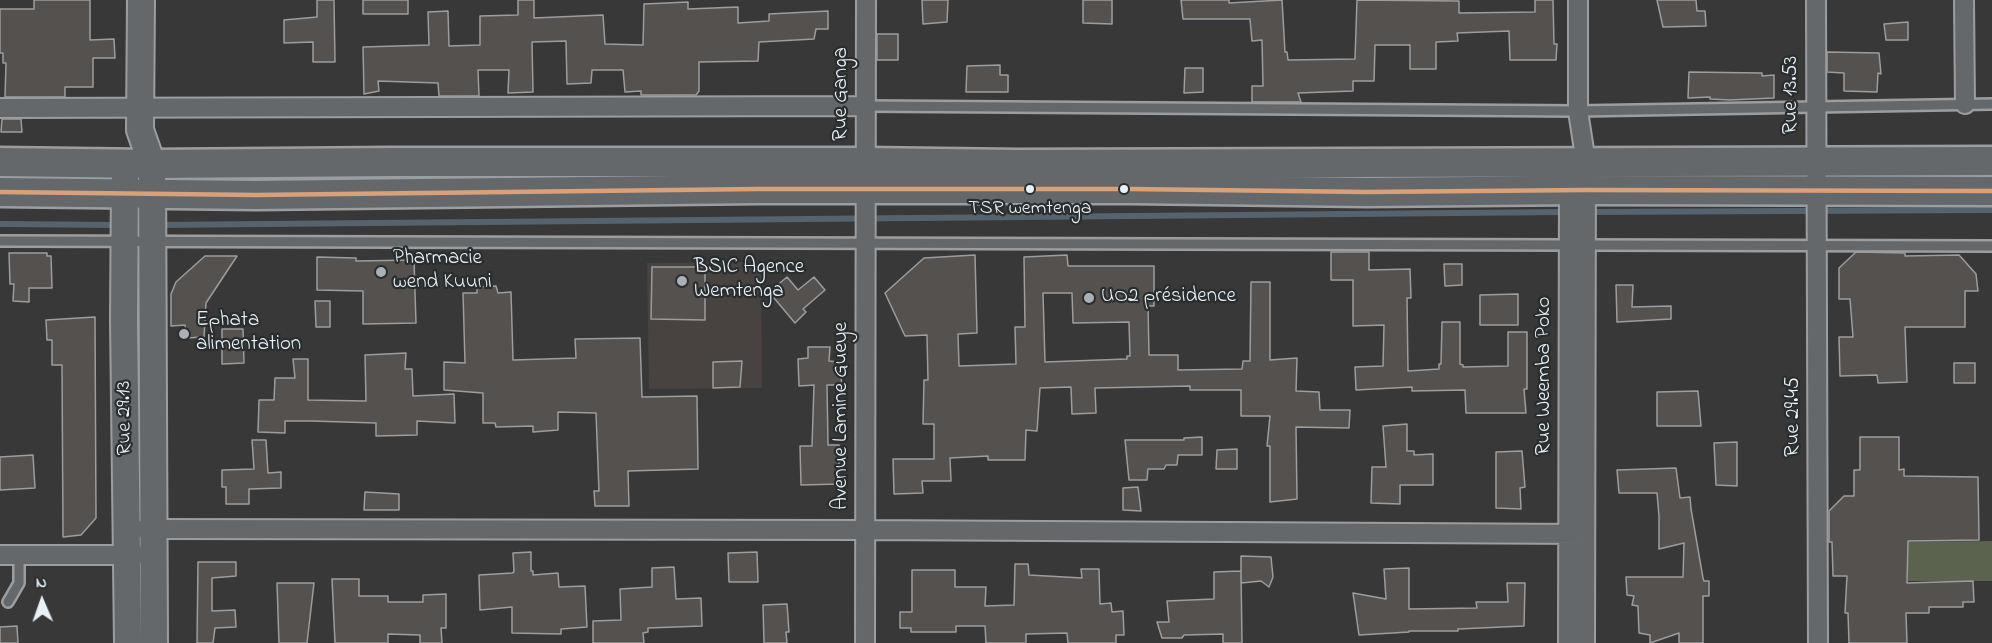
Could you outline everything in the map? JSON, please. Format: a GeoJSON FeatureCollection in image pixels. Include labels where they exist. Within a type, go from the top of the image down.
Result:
{"type":"FeatureCollection","features":[{"type":"Feature","properties":{"kind":"main road"},"geometry":{"type":"LineString","coordinates":[[141,0],[138,194],[152,242],[154,643]]}},
{"type":"Feature","properties":{"kind":"main road"},"geometry":{"type":"LineString","coordinates":[[1578,177],[1816,162],[1992,161]]}},
{"type":"Feature","properties":{"kind":"main road"},"geometry":{"type":"LineString","coordinates":[[0,162],[139,164],[392,162],[866,175]]}},
{"type":"Feature","properties":{"kind":"main road"},"geometry":{"type":"LineString","coordinates":[[0,192],[256,195],[866,175],[1017,164],[1578,177],[1816,190],[1992,191]]}},
{"type":"Feature","properties":{"kind":"main road","name":"Rue 29.13"},"geometry":{"type":"LineString","coordinates":[[128,643],[124,242],[138,194]]}},
{"type":"Feature","properties":{"kind":"street","name":"Rue Ganga"},"geometry":{"type":"LineString","coordinates":[[866,0],[866,175]]}},
{"type":"Feature","properties":{"kind":"street","name":"Rue Weemba Poko"},"geometry":{"type":"LineString","coordinates":[[1578,0],[1577,534],[1585,643]]}},
{"type":"Feature","properties":{"kind":"street","name":"Rue 13.53"},"geometry":{"type":"LineString","coordinates":[[1816,0],[1816,190]]}},
{"type":"Feature","properties":{"kind":"street"},"geometry":{"type":"LineString","coordinates":[[1964,0],[1965,104]]}},
{"type":"Feature","properties":{"kind":"street"},"geometry":{"type":"LineString","coordinates":[[0,108],[140,118],[866,106]]}},
{"type":"Feature","properties":{"kind":"street","name":"Avenue Lamine Gueye"},"geometry":{"type":"LineString","coordinates":[[865,643],[866,175]]}},
{"type":"Feature","properties":{"kind":"street","name":"Rue 29.45"},"geometry":{"type":"LineString","coordinates":[[1816,190],[1818,643]]}},
{"type":"Feature","properties":{"kind":"street"},"geometry":{"type":"LineString","coordinates":[[127,529],[154,542]]}},
{"type":"Feature","properties":{"kind":"street"},"geometry":{"type":"LineString","coordinates":[[0,555],[127,555],[154,542],[866,530],[1577,534]]}},
{"type":"Feature","properties":{"kind":"street","name":"Rue Weemba Poko"},"geometry":{"type":"LineString","coordinates":[[1568,643],[1577,534]]}},
{"type":"Feature","properties":{"kind":"lane"},"geometry":{"type":"LineString","coordinates":[[866,106],[1578,111],[1992,104]]}},
{"type":"Feature","properties":{"kind":"lane"},"geometry":{"type":"LineString","coordinates":[[0,241],[1992,246]]}},
{"type":"Feature","properties":{"kind":"lane"},"geometry":{"type":"LineString","coordinates":[[8,602],[19,583],[19,555]]}},
{"type":"Feature","properties":{"kind":"shaded area"},"geometry":{"type":"Polygon","coordinates":[[[761,262],[762,388],[649,389],[647,263],[761,262]]]}},
{"type":"Feature","properties":{"kind":"green space"},"geometry":{"type":"Polygon","coordinates":[[[1992,541],[1992,581],[1908,581],[1907,542],[1992,541]]]}},
{"type":"Feature","properties":{"kind":"building"},"geometry":{"type":"Polygon","coordinates":[[[34,0],[90,0],[90,40],[114,39],[115,58],[93,58],[93,87],[65,87],[65,97],[5,97],[6,63],[3,63],[3,53],[0,53],[0,9],[34,9],[34,0]]]}},
{"type":"Feature","properties":{"kind":"building"},"geometry":{"type":"Polygon","coordinates":[[[317,0],[334,0],[335,62],[313,62],[313,42],[284,43],[284,20],[317,17],[317,0]]]}},
{"type":"Feature","properties":{"kind":"building"},"geometry":{"type":"Polygon","coordinates":[[[363,0],[408,0],[408,14],[363,14],[363,0]]]}},
{"type":"Feature","properties":{"kind":"building"},"geometry":{"type":"Polygon","coordinates":[[[518,0],[534,0],[534,18],[603,15],[605,44],[643,45],[644,4],[688,2],[688,9],[738,7],[738,23],[769,21],[769,14],[828,11],[828,29],[816,29],[814,39],[759,42],[758,61],[699,62],[699,91],[696,95],[641,95],[641,91],[625,92],[623,70],[592,70],[591,83],[567,84],[566,41],[532,42],[533,92],[508,93],[509,70],[478,70],[479,96],[439,96],[438,83],[378,81],[379,91],[364,94],[363,47],[429,45],[428,12],[448,11],[449,46],[480,45],[480,16],[518,15],[518,0]]]}},
{"type":"Feature","properties":{"kind":"building"},"geometry":{"type":"Polygon","coordinates":[[[922,0],[948,0],[947,22],[923,24],[922,0]]]}},
{"type":"Feature","properties":{"kind":"building"},"geometry":{"type":"Polygon","coordinates":[[[1083,0],[1112,0],[1112,24],[1083,23],[1083,0]]]}},
{"type":"Feature","properties":{"kind":"building"},"geometry":{"type":"Polygon","coordinates":[[[1181,0],[1229,0],[1229,3],[1282,0],[1285,52],[1287,52],[1288,60],[1355,59],[1357,0],[1459,1],[1459,13],[1535,12],[1535,0],[1553,0],[1556,60],[1510,60],[1509,31],[1457,33],[1458,41],[1436,42],[1436,69],[1410,69],[1410,45],[1375,45],[1374,81],[1353,81],[1353,91],[1298,93],[1301,102],[1252,102],[1252,86],[1263,86],[1262,40],[1252,41],[1250,19],[1183,19],[1181,0]]]}},
{"type":"Feature","properties":{"kind":"building"},"geometry":{"type":"Polygon","coordinates":[[[1657,0],[1696,0],[1697,11],[1705,11],[1706,26],[1663,27],[1657,0]]]}},
{"type":"Feature","properties":{"kind":"building"},"geometry":{"type":"Polygon","coordinates":[[[1908,22],[1908,40],[1886,40],[1884,24],[1908,22]]]}},
{"type":"Feature","properties":{"kind":"building"},"geometry":{"type":"Polygon","coordinates":[[[877,34],[898,34],[898,60],[877,60],[877,34]]]}},
{"type":"Feature","properties":{"kind":"building"},"geometry":{"type":"Polygon","coordinates":[[[1827,52],[1879,53],[1881,74],[1878,73],[1877,92],[1844,91],[1844,73],[1827,72],[1827,52]]]}},
{"type":"Feature","properties":{"kind":"building"},"geometry":{"type":"Polygon","coordinates":[[[1000,65],[1000,75],[1008,75],[1008,92],[966,92],[967,66],[1000,65]]]}},
{"type":"Feature","properties":{"kind":"building"},"geometry":{"type":"Polygon","coordinates":[[[1185,68],[1203,68],[1203,92],[1184,93],[1185,68]]]}},
{"type":"Feature","properties":{"kind":"building"},"geometry":{"type":"Polygon","coordinates":[[[1689,72],[1774,75],[1774,98],[1730,100],[1710,99],[1710,97],[1688,98],[1689,72]]]}},
{"type":"Feature","properties":{"kind":"building"},"geometry":{"type":"Polygon","coordinates":[[[2,119],[21,119],[22,132],[1,132],[2,119]]]}},
{"type":"Feature","properties":{"kind":"building"},"geometry":{"type":"Polygon","coordinates":[[[1331,252],[1369,252],[1369,270],[1410,269],[1411,298],[1407,298],[1408,371],[1439,369],[1442,322],[1460,322],[1460,364],[1463,367],[1508,366],[1508,332],[1527,332],[1527,389],[1524,389],[1526,413],[1466,413],[1465,390],[1412,391],[1412,387],[1356,390],[1355,367],[1383,366],[1384,325],[1353,326],[1353,280],[1331,280],[1331,252]]]}},
{"type":"Feature","properties":{"kind":"building"},"geometry":{"type":"Polygon","coordinates":[[[1856,252],[1905,253],[1905,256],[1959,255],[1976,274],[1978,291],[1965,291],[1965,327],[1905,327],[1907,382],[1878,383],[1877,375],[1840,376],[1839,337],[1853,337],[1850,299],[1839,299],[1839,268],[1856,252]]]}},
{"type":"Feature","properties":{"kind":"building"},"geometry":{"type":"Polygon","coordinates":[[[9,253],[47,253],[47,256],[51,256],[52,288],[29,288],[29,302],[13,301],[14,284],[10,284],[9,253]]]}},
{"type":"Feature","properties":{"kind":"building"},"geometry":{"type":"Polygon","coordinates":[[[975,255],[977,333],[958,334],[959,366],[1016,364],[1015,327],[1025,327],[1024,257],[1067,255],[1068,266],[1154,266],[1154,306],[1148,306],[1149,355],[1178,355],[1178,370],[1242,369],[1243,361],[1250,361],[1251,282],[1270,282],[1270,360],[1297,358],[1296,391],[1319,392],[1320,410],[1350,410],[1349,428],[1296,427],[1297,499],[1270,502],[1270,446],[1267,446],[1270,416],[1241,416],[1241,390],[1190,390],[1190,386],[1095,388],[1096,413],[1072,414],[1071,387],[1040,388],[1037,431],[1026,430],[1025,460],[988,460],[988,456],[950,458],[951,481],[922,481],[923,493],[894,494],[893,459],[934,459],[934,424],[923,424],[924,380],[928,380],[927,335],[905,336],[885,293],[924,258],[975,255]],[[1043,293],[1045,362],[1127,359],[1127,356],[1130,356],[1129,322],[1073,323],[1072,293],[1043,293]]]}},
{"type":"Feature","properties":{"kind":"building"},"geometry":{"type":"Polygon","coordinates":[[[205,256],[237,256],[206,303],[204,337],[186,338],[185,325],[171,326],[171,294],[176,282],[205,256]]]}},
{"type":"Feature","properties":{"kind":"building"},"geometry":{"type":"Polygon","coordinates":[[[317,257],[356,258],[356,261],[414,260],[416,323],[363,324],[363,291],[317,290],[317,257]]]}},
{"type":"Feature","properties":{"kind":"building"},"geometry":{"type":"Polygon","coordinates":[[[1444,264],[1462,264],[1462,285],[1445,286],[1444,264]]]}},
{"type":"Feature","properties":{"kind":"building"},"geometry":{"type":"Polygon","coordinates":[[[652,267],[705,267],[705,320],[651,319],[652,267]]]}},
{"type":"Feature","properties":{"kind":"building"},"geometry":{"type":"Polygon","coordinates":[[[787,277],[798,290],[814,277],[825,290],[803,309],[806,312],[795,323],[769,292],[787,277]]]}},
{"type":"Feature","properties":{"kind":"building"},"geometry":{"type":"Polygon","coordinates":[[[1616,285],[1633,285],[1632,307],[1671,306],[1671,319],[1617,322],[1616,285]]]}},
{"type":"Feature","properties":{"kind":"building"},"geometry":{"type":"Polygon","coordinates":[[[496,286],[498,293],[511,292],[513,360],[576,358],[575,339],[640,338],[642,397],[697,396],[698,469],[628,471],[629,506],[595,506],[594,491],[599,491],[596,413],[558,412],[558,430],[533,432],[533,426],[496,427],[495,423],[483,423],[483,393],[444,390],[444,362],[465,363],[463,293],[477,293],[477,287],[496,286]]]}},
{"type":"Feature","properties":{"kind":"building"},"geometry":{"type":"Polygon","coordinates":[[[1518,294],[1518,325],[1480,325],[1480,295],[1518,294]]]}},
{"type":"Feature","properties":{"kind":"building"},"geometry":{"type":"Polygon","coordinates":[[[315,301],[330,301],[330,327],[316,327],[315,301]]]}},
{"type":"Feature","properties":{"kind":"building"},"geometry":{"type":"Polygon","coordinates":[[[95,317],[96,518],[81,535],[63,537],[62,365],[52,365],[52,340],[47,340],[46,320],[95,317]]]}},
{"type":"Feature","properties":{"kind":"building"},"geometry":{"type":"Polygon","coordinates":[[[222,329],[243,329],[244,363],[222,364],[222,329]]]}},
{"type":"Feature","properties":{"kind":"building"},"geometry":{"type":"Polygon","coordinates":[[[808,347],[830,347],[829,361],[839,362],[842,385],[827,385],[828,445],[839,445],[839,484],[801,485],[800,446],[812,446],[814,385],[799,386],[798,359],[808,358],[808,347]]]}},
{"type":"Feature","properties":{"kind":"building"},"geometry":{"type":"Polygon","coordinates":[[[406,353],[405,369],[412,369],[413,396],[454,394],[455,423],[417,421],[417,435],[376,436],[376,423],[312,421],[285,421],[285,433],[258,432],[259,400],[274,400],[275,378],[295,378],[293,359],[308,359],[308,400],[366,401],[365,355],[406,353]]]}},
{"type":"Feature","properties":{"kind":"building"},"geometry":{"type":"Polygon","coordinates":[[[742,361],[740,387],[713,388],[713,362],[742,361]]]}},
{"type":"Feature","properties":{"kind":"building"},"geometry":{"type":"Polygon","coordinates":[[[1954,363],[1975,363],[1975,383],[1954,383],[1954,363]]]}},
{"type":"Feature","properties":{"kind":"building"},"geometry":{"type":"Polygon","coordinates":[[[1698,391],[1701,426],[1657,426],[1657,392],[1698,391]]]}},
{"type":"Feature","properties":{"kind":"building"},"geometry":{"type":"Polygon","coordinates":[[[1407,424],[1407,451],[1414,451],[1414,455],[1433,454],[1433,485],[1400,485],[1400,504],[1371,503],[1372,467],[1386,467],[1383,426],[1407,424]]]}},
{"type":"Feature","properties":{"kind":"building"},"geometry":{"type":"Polygon","coordinates":[[[1202,437],[1202,455],[1178,455],[1177,465],[1166,465],[1164,469],[1148,469],[1147,480],[1129,480],[1125,440],[1184,440],[1184,438],[1202,437]]]}},
{"type":"Feature","properties":{"kind":"building"},"geometry":{"type":"Polygon","coordinates":[[[1860,437],[1899,437],[1899,470],[1904,469],[1904,476],[1978,477],[1979,540],[1908,541],[1907,583],[1973,581],[1974,602],[1963,602],[1963,607],[1929,607],[1929,613],[1906,613],[1907,643],[1849,643],[1848,613],[1845,613],[1847,576],[1833,576],[1832,542],[1829,542],[1829,511],[1844,496],[1854,496],[1854,470],[1860,470],[1860,437]]]}},
{"type":"Feature","properties":{"kind":"building"},"geometry":{"type":"Polygon","coordinates":[[[252,440],[266,440],[268,473],[281,472],[281,488],[249,489],[249,504],[226,504],[226,487],[222,487],[222,470],[254,469],[252,440]]]}},
{"type":"Feature","properties":{"kind":"building"},"geometry":{"type":"Polygon","coordinates":[[[1737,442],[1737,486],[1716,485],[1714,443],[1737,442]]]}},
{"type":"Feature","properties":{"kind":"building"},"geometry":{"type":"Polygon","coordinates":[[[1237,449],[1237,469],[1216,469],[1217,450],[1237,449]]]}},
{"type":"Feature","properties":{"kind":"building"},"geometry":{"type":"Polygon","coordinates":[[[1522,451],[1525,487],[1520,488],[1521,509],[1496,508],[1496,452],[1522,451]]]}},
{"type":"Feature","properties":{"kind":"building"},"geometry":{"type":"Polygon","coordinates":[[[33,455],[35,488],[0,490],[0,457],[33,455]]]}},
{"type":"Feature","properties":{"kind":"building"},"geometry":{"type":"Polygon","coordinates":[[[1676,468],[1680,498],[1690,497],[1703,578],[1704,581],[1709,581],[1709,596],[1703,596],[1703,643],[1679,643],[1679,633],[1650,643],[1650,635],[1639,633],[1638,606],[1632,605],[1634,596],[1627,595],[1626,577],[1683,577],[1684,543],[1659,549],[1657,493],[1619,493],[1617,470],[1676,468]]]}},
{"type":"Feature","properties":{"kind":"building"},"geometry":{"type":"Polygon","coordinates":[[[1138,487],[1141,511],[1123,510],[1123,488],[1138,487]]]}},
{"type":"Feature","properties":{"kind":"building"},"geometry":{"type":"Polygon","coordinates":[[[365,492],[399,494],[399,510],[364,510],[365,492]]]}},
{"type":"Feature","properties":{"kind":"building"},"geometry":{"type":"Polygon","coordinates":[[[531,552],[533,575],[558,573],[559,587],[585,586],[587,627],[561,629],[561,634],[512,633],[512,607],[480,610],[479,575],[512,573],[514,572],[513,553],[531,552]]]}},
{"type":"Feature","properties":{"kind":"building"},"geometry":{"type":"Polygon","coordinates":[[[757,552],[758,582],[729,582],[728,553],[757,552]]]}},
{"type":"Feature","properties":{"kind":"building"},"geometry":{"type":"Polygon","coordinates":[[[1241,556],[1271,557],[1273,577],[1269,587],[1261,581],[1241,583],[1241,556]]]}},
{"type":"Feature","properties":{"kind":"building"},"geometry":{"type":"Polygon","coordinates":[[[198,562],[236,562],[236,576],[212,578],[212,611],[235,610],[236,627],[215,628],[213,643],[197,643],[198,562]]]}},
{"type":"Feature","properties":{"kind":"building"},"geometry":{"type":"Polygon","coordinates":[[[1015,564],[1028,564],[1029,575],[1082,578],[1081,569],[1099,569],[1100,604],[1111,603],[1112,612],[1123,611],[1124,635],[1116,635],[1116,643],[1068,643],[1067,633],[1026,634],[1026,643],[986,643],[985,626],[956,626],[956,632],[911,632],[911,628],[900,628],[900,612],[912,612],[912,570],[955,570],[955,587],[986,587],[985,606],[1014,605],[1015,564]]]}},
{"type":"Feature","properties":{"kind":"building"},"geometry":{"type":"Polygon","coordinates":[[[674,567],[676,599],[701,598],[702,626],[648,628],[648,632],[643,633],[644,643],[593,643],[593,621],[621,620],[620,589],[652,587],[652,568],[674,567]]]}},
{"type":"Feature","properties":{"kind":"building"},"geometry":{"type":"Polygon","coordinates":[[[1409,568],[1409,609],[1477,608],[1476,602],[1508,602],[1507,583],[1525,583],[1524,626],[1359,635],[1353,593],[1386,599],[1384,569],[1409,568]]]}},
{"type":"Feature","properties":{"kind":"building"},"geometry":{"type":"Polygon","coordinates":[[[1241,571],[1242,643],[1223,643],[1223,634],[1162,638],[1157,622],[1169,622],[1167,601],[1214,599],[1214,572],[1241,571]]]}},
{"type":"Feature","properties":{"kind":"building"},"geometry":{"type":"Polygon","coordinates":[[[332,579],[359,579],[359,596],[388,596],[388,602],[423,602],[423,595],[446,594],[446,628],[441,628],[442,643],[420,643],[420,635],[388,634],[388,643],[335,643],[332,579]]]}},
{"type":"Feature","properties":{"kind":"building"},"geometry":{"type":"Polygon","coordinates":[[[277,583],[314,583],[307,643],[279,643],[277,583]]]}},
{"type":"Feature","properties":{"kind":"building"},"geometry":{"type":"Polygon","coordinates":[[[787,604],[789,632],[786,632],[787,643],[764,643],[763,605],[787,604]]]}},
{"type":"Feature","properties":{"kind":"building"},"geometry":{"type":"Polygon","coordinates":[[[17,626],[18,643],[0,643],[0,627],[17,626]]]}},
{"type":"Feature","properties":{"kind":"waterway"},"geometry":{"type":"LineString","coordinates":[[1588,212],[1992,210]]}},
{"type":"Feature","properties":{"kind":"waterway"},"geometry":{"type":"LineString","coordinates":[[157,225],[1565,212]]}},
{"type":"Feature","properties":{"kind":"waterway"},"geometry":{"type":"LineString","coordinates":[[0,224],[119,225]]}},
{"type":"Feature","properties":{"kind":"transit line"},"geometry":{"type":"LineString","coordinates":[[0,192],[256,195],[758,189],[1130,189],[1366,192],[1992,191]]}},
{"type":"Feature","properties":{"kind":"place","name":"TSR wemtenga"},"geometry":{"type":"Point","coordinates":[1030,189]}},
{"type":"Feature","properties":{"kind":"place","name":"Pharmacie wend Kuuni"},"geometry":{"type":"Point","coordinates":[381,272]}},
{"type":"Feature","properties":{"kind":"place","name":"BSIC Agence Wemtenga"},"geometry":{"type":"Point","coordinates":[682,281]}},
{"type":"Feature","properties":{"kind":"place","name":"UO2 présidence"},"geometry":{"type":"Point","coordinates":[1089,298]}},
{"type":"Feature","properties":{"kind":"place","name":"Ephata alimentation"},"geometry":{"type":"Point","coordinates":[184,334]}}]}
